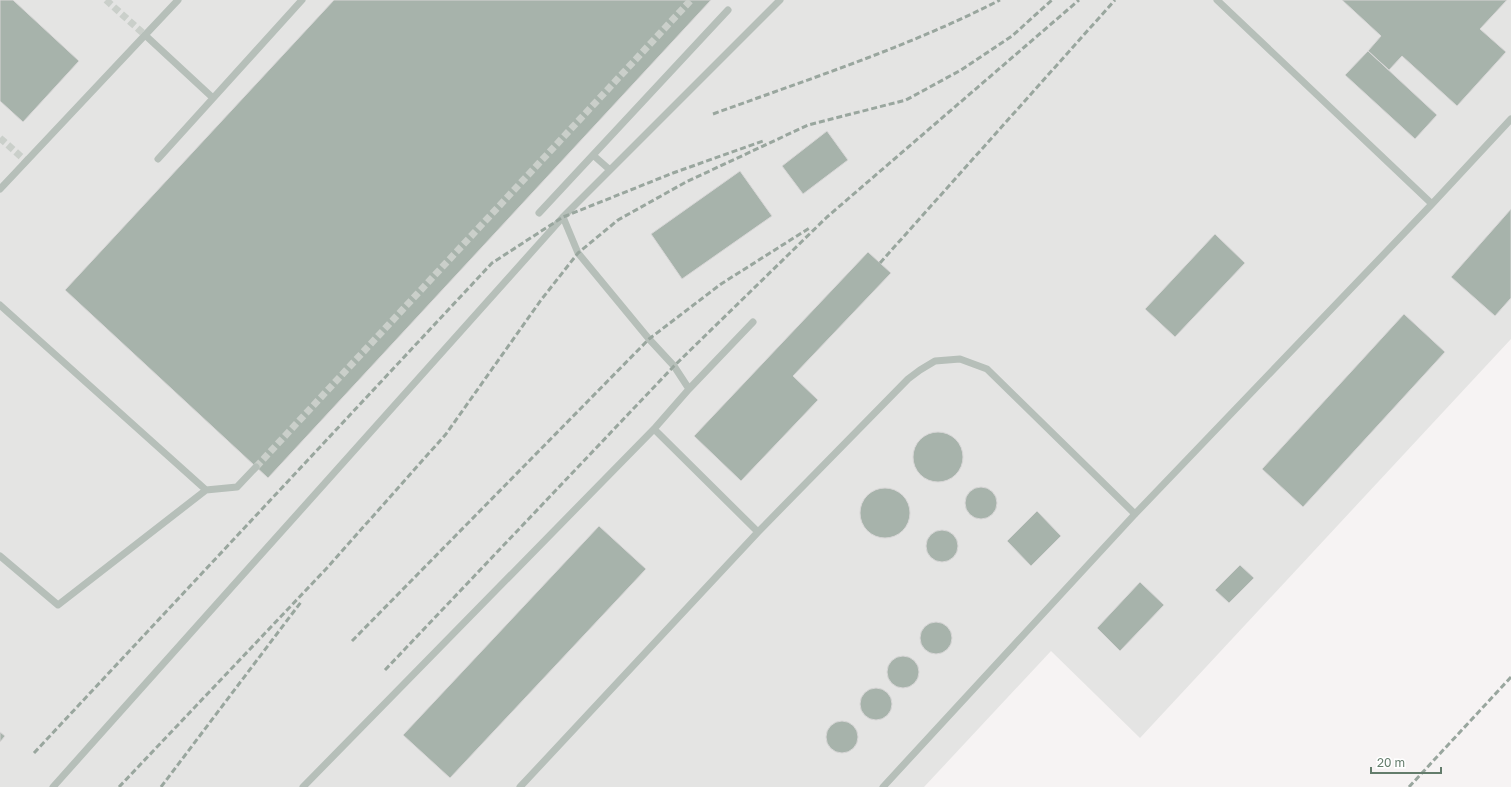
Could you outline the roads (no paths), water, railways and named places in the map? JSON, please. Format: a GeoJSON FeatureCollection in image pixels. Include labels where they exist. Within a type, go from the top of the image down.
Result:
{"type":"FeatureCollection","features":[{"type":"Feature","properties":{"kind":"lane"},"geometry":{"type":"LineString","coordinates":[[0,189],[178,0]]}},
{"type":"Feature","properties":{"kind":"lane"},"geometry":{"type":"LineString","coordinates":[[158,159],[302,0]]}},
{"type":"Feature","properties":{"kind":"lane"},"geometry":{"type":"LineString","coordinates":[[53,787],[564,217],[780,0]]}},
{"type":"Feature","properties":{"kind":"lane"},"geometry":{"type":"LineString","coordinates":[[1217,0],[1432,204]]}},
{"type":"Feature","properties":{"kind":"lane"},"geometry":{"type":"LineString","coordinates":[[539,213],[728,10]]}},
{"type":"Feature","properties":{"kind":"lane"},"geometry":{"type":"LineString","coordinates":[[145,36],[213,98]]}},
{"type":"Feature","properties":{"kind":"lane"},"geometry":{"type":"LineString","coordinates":[[883,787],[1135,514],[1432,204],[1511,118]]}},
{"type":"Feature","properties":{"kind":"lane"},"geometry":{"type":"LineString","coordinates":[[593,155],[610,170]]}},
{"type":"Feature","properties":{"kind":"lane"},"geometry":{"type":"LineString","coordinates":[[564,217],[578,253],[649,339],[674,366],[689,390]]}},
{"type":"Feature","properties":{"kind":"lane"},"geometry":{"type":"LineString","coordinates":[[0,305],[206,490]]}},
{"type":"Feature","properties":{"kind":"lane"},"geometry":{"type":"LineString","coordinates":[[303,787],[654,429],[753,322]]}},
{"type":"Feature","properties":{"kind":"lane"},"geometry":{"type":"LineString","coordinates":[[520,787],[758,532],[908,379],[935,361],[960,360],[987,369],[1135,514]]}},
{"type":"Feature","properties":{"kind":"lane"},"geometry":{"type":"LineString","coordinates":[[654,429],[758,532]]}},
{"type":"Feature","properties":{"kind":"lane"},"geometry":{"type":"LineString","coordinates":[[0,556],[58,605],[206,490],[237,487],[256,466]]}},
{"type":"Feature","properties":{"kind":"tunnel"},"geometry":{"type":"LineString","coordinates":[[106,0],[145,35]]}},
{"type":"Feature","properties":{"kind":"tunnel"},"geometry":{"type":"LineString","coordinates":[[256,467],[691,0]]}},
{"type":"Feature","properties":{"kind":"tunnel"},"geometry":{"type":"LineString","coordinates":[[0,138],[27,162]]}},
{"type":"Feature","properties":{"kind":"railway"},"geometry":{"type":"LineString","coordinates":[[713,114],[822,75],[930,33],[1000,0]]}},
{"type":"Feature","properties":{"kind":"railway"},"geometry":{"type":"LineString","coordinates":[[119,787],[326,569],[446,434],[541,300],[578,253],[618,220],[686,182],[808,125],[906,100],[961,70],[1012,36],[1052,0]]}},
{"type":"Feature","properties":{"kind":"railway"},"geometry":{"type":"LineString","coordinates":[[385,670],[674,366],[827,217],[1079,0]]}},
{"type":"Feature","properties":{"kind":"railway"},"geometry":{"type":"LineString","coordinates":[[880,263],[1115,0]]}},
{"type":"Feature","properties":{"kind":"railway"},"geometry":{"type":"LineString","coordinates":[[34,753],[492,263],[563,217],[673,173],[763,141]]}},
{"type":"Feature","properties":{"kind":"railway"},"geometry":{"type":"LineString","coordinates":[[352,641],[649,339],[721,284],[811,227]]}},
{"type":"Feature","properties":{"kind":"railway"},"geometry":{"type":"LineString","coordinates":[[161,787],[301,602]]}},
{"type":"Feature","properties":{"kind":"railway"},"geometry":{"type":"LineString","coordinates":[[1409,787],[1511,677]]}}]}
